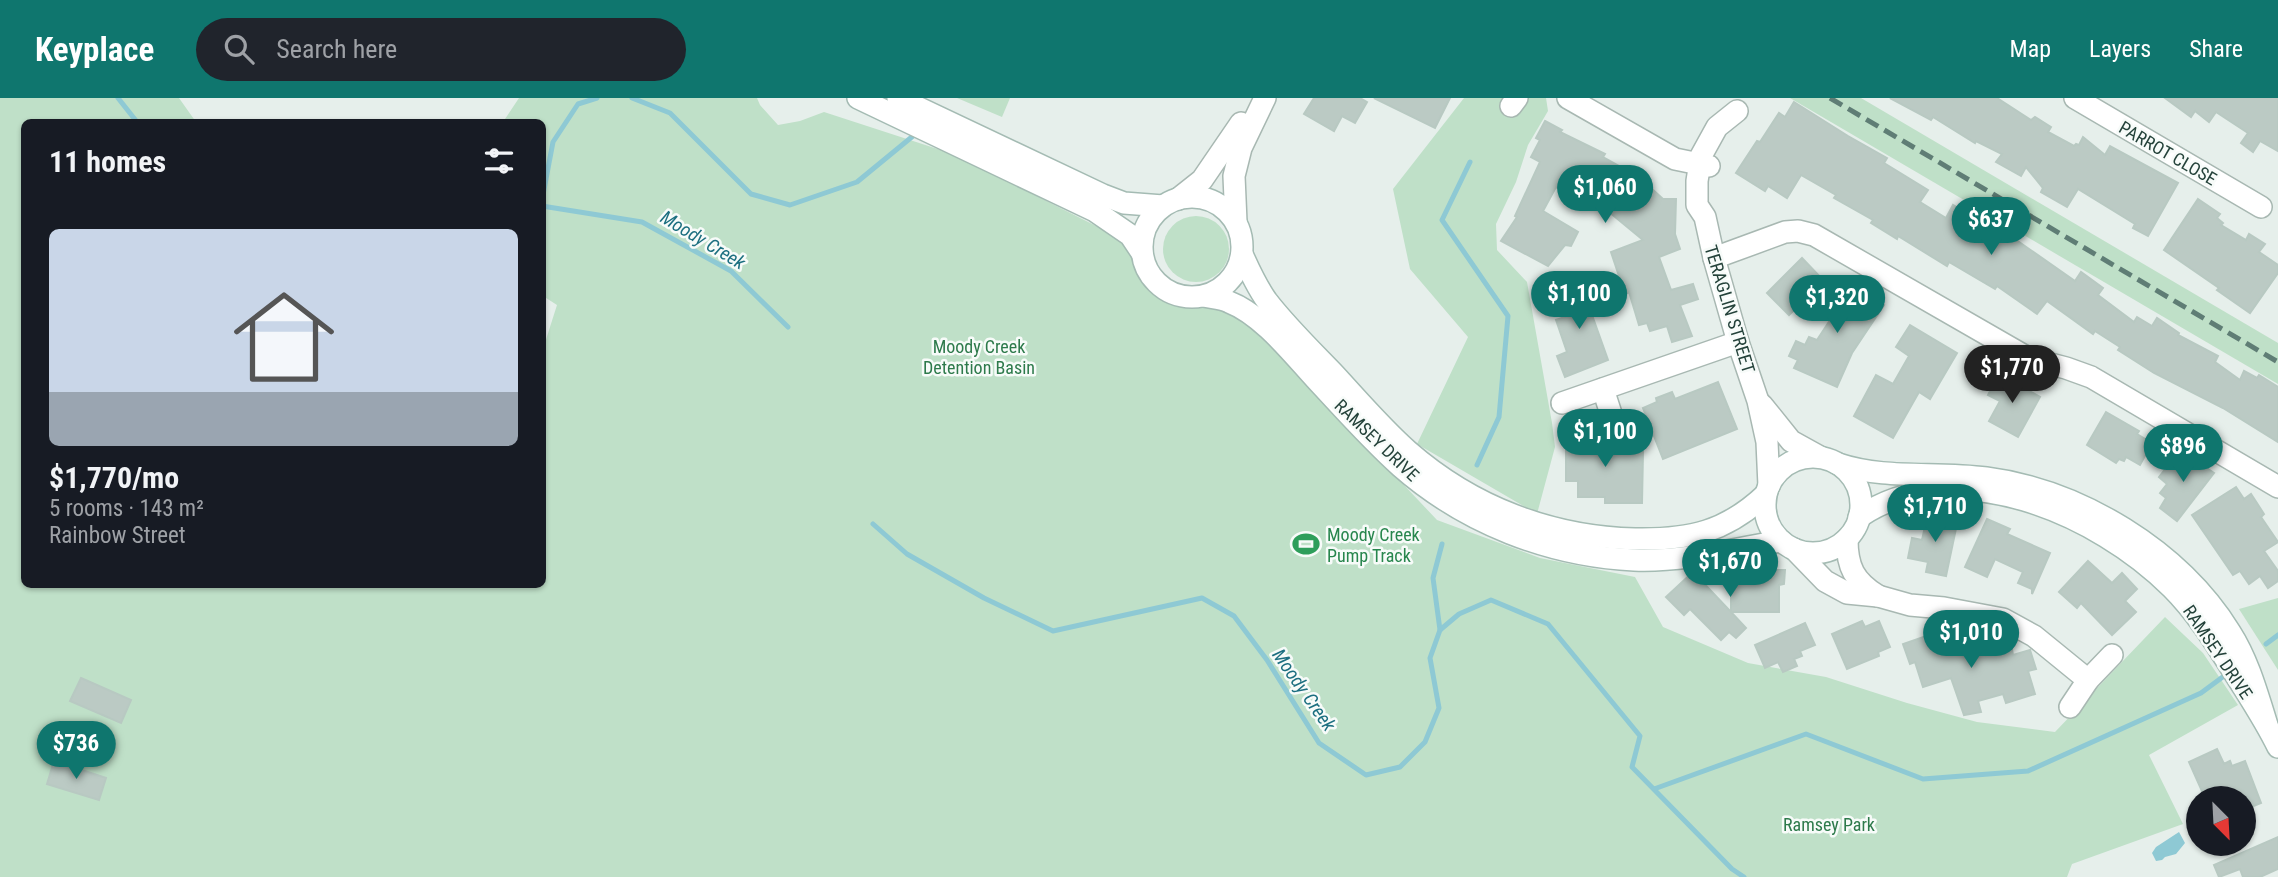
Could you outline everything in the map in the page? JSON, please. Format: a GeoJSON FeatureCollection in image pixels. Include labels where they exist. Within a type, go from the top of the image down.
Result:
{"type":"FeatureCollection","features":[{"type":"Feature","properties":{"kind":"main road"},"geometry":{"type":"LineString","coordinates":[[858,98],[1095,211],[1130,235],[1142,253]]}},
{"type":"Feature","properties":{"kind":"main road"},"geometry":{"type":"LineString","coordinates":[[898,98],[1102,195],[1124,203],[1170,202],[1195,197],[1211,200],[1225,209],[1236,222]]}},
{"type":"Feature","properties":{"kind":"main road"},"geometry":{"type":"LineString","coordinates":[[1258,98],[1202,180],[1153,215],[1146,226],[1142,239],[1146,269],[1156,283],[1170,293],[1186,297],[1203,296],[1229,281],[1237,268],[1242,254],[1236,222],[1234,176],[1241,148],[1265,98]]}},
{"type":"Feature","properties":{"kind":"main road"},"geometry":{"type":"LineString","coordinates":[[1568,98],[1675,159],[1704,165]]}},
{"type":"Feature","properties":{"kind":"main road","name":"PARROT CLOSE"},"geometry":{"type":"LineString","coordinates":[[2075,98],[2261,207]]}},
{"type":"Feature","properties":{"kind":"main road","name":"TERAGLIN STREET"},"geometry":{"type":"LineString","coordinates":[[1741,104],[1717,127],[1706,145],[1698,205],[1705,217],[1738,342],[1758,401],[1767,442],[1767,490]]}},
{"type":"Feature","properties":{"kind":"main road"},"geometry":{"type":"LineString","coordinates":[[1714,258],[1786,232],[1798,231],[1814,235],[2021,355],[2038,363],[2066,368],[2091,377],[2278,487]]}},
{"type":"Feature","properties":{"kind":"main road","name":"RAMSEY DRIVE"},"geometry":{"type":"LineString","coordinates":[[1242,254],[1267,301],[1390,435],[1443,478],[1496,509],[1559,530],[1590,536],[1646,539],[1693,535],[1720,527],[1745,513],[1767,490]]}},
{"type":"Feature","properties":{"kind":"main road","name":"RAMSEY DRIVE"},"geometry":{"type":"LineString","coordinates":[[1203,296],[1228,301],[1257,319],[1402,468],[1461,510],[1493,526],[1554,548],[1634,560],[1666,559],[1788,545]]}},
{"type":"Feature","properties":{"kind":"main road"},"geometry":{"type":"LineString","coordinates":[[1562,403],[1738,342]]}},
{"type":"Feature","properties":{"kind":"main road"},"geometry":{"type":"LineString","coordinates":[[1603,389],[1614,423]]}},
{"type":"Feature","properties":{"kind":"main road","name":"TERAGLIN STREET"},"geometry":{"type":"LineString","coordinates":[[1758,401],[1791,441],[1829,461]]}},
{"type":"Feature","properties":{"kind":"main road"},"geometry":{"type":"LineString","coordinates":[[1788,545],[1808,552],[1822,552],[1836,547],[1855,528],[1860,516],[1858,487],[1850,474],[1829,461],[1808,457],[1784,466],[1775,475],[1767,490],[1765,507],[1773,532],[1825,581],[1847,593],[1878,596],[1910,605],[2003,619],[2034,636],[2088,680]]}},
{"type":"Feature","properties":{"kind":"main road","name":"RAMSEY DRIVE"},"geometry":{"type":"LineString","coordinates":[[1829,461],[1870,472],[1939,474],[2015,482],[2069,500],[2116,525],[2166,559],[2211,607],[2245,659],[2267,725]]}},
{"type":"Feature","properties":{"kind":"main road","name":"RAMSEY DRIVE"},"geometry":{"type":"LineString","coordinates":[[1860,516],[1888,500],[1910,492],[1964,489],[2020,499],[2080,522],[2130,552],[2172,588],[2192,610],[2213,638],[2278,747]]}},
{"type":"Feature","properties":{"kind":"main road"},"geometry":{"type":"LineString","coordinates":[[1847,538],[1849,562],[1856,578],[1863,587],[1878,596]]}},
{"type":"Feature","properties":{"kind":"main road"},"geometry":{"type":"LineString","coordinates":[[2070,707],[2088,680],[2112,655]]}},
{"type":"Feature","properties":{"kind":"green space"},"geometry":{"type":"Polygon","coordinates":[[[0,98],[179,98],[194,119],[21,119],[21,588],[546,588],[546,340],[557,305],[546,298],[546,119],[505,119],[519,98],[757,98],[778,125],[800,121],[824,112],[953,154],[1120,238],[1165,298],[1237,314],[1319,395],[1437,520],[1540,558],[1635,577],[1663,627],[1748,663],[1826,677],[1977,722],[2055,732],[2165,617],[2203,653],[2238,705],[2149,755],[2183,824],[2072,864],[2067,877],[0,877],[0,98]]]}},
{"type":"Feature","properties":{"kind":"green space"},"geometry":{"type":"Polygon","coordinates":[[[957,98],[1010,98],[1002,117],[957,98]]]}},
{"type":"Feature","properties":{"kind":"green space"},"geometry":{"type":"Polygon","coordinates":[[[1464,98],[1546,98],[1548,111],[1528,145],[1516,182],[1496,224],[1497,250],[1527,282],[1552,423],[1555,447],[1537,514],[1417,444],[1468,337],[1410,269],[1393,189],[1464,98]]]}},
{"type":"Feature","properties":{"kind":"green space"},"geometry":{"type":"Polygon","coordinates":[[[1790,98],[1861,98],[2278,343],[2278,384],[1790,98]]]}},
{"type":"Feature","properties":{"kind":"green space"},"geometry":{"type":"Polygon","coordinates":[[[1196,216],[1219,226],[1229,249],[1219,272],[1196,282],[1173,272],[1163,249],[1173,226],[1196,216]]]}},
{"type":"Feature","properties":{"kind":"green space"},"geometry":{"type":"Polygon","coordinates":[[[2278,598],[2278,670],[2239,609],[2278,598]]]}},
{"type":"Feature","properties":{"kind":"water"},"geometry":{"type":"Polygon","coordinates":[[[2179,832],[2185,843],[2176,854],[2156,861],[2152,853],[2156,847],[2179,832]]]}},
{"type":"Feature","properties":{"kind":"building"},"geometry":{"type":"Polygon","coordinates":[[[1314,98],[1360,98],[1367,102],[1355,123],[1342,116],[1334,131],[1304,114],[1314,98]]]}},
{"type":"Feature","properties":{"kind":"building"},"geometry":{"type":"Polygon","coordinates":[[[1374,98],[1450,98],[1435,128],[1374,98]]]}},
{"type":"Feature","properties":{"kind":"building"},"geometry":{"type":"Polygon","coordinates":[[[1890,98],[1997,98],[2031,120],[2035,117],[2051,127],[2048,132],[2074,146],[2079,145],[2083,137],[2105,155],[2110,146],[2178,183],[2148,236],[2133,228],[2135,224],[2078,189],[2067,207],[2041,192],[2043,188],[2026,167],[2021,176],[1996,162],[2002,154],[1976,141],[1975,143],[1933,117],[1931,120],[1890,98]]]}},
{"type":"Feature","properties":{"kind":"building"},"geometry":{"type":"Polygon","coordinates":[[[2165,98],[2278,98],[2278,151],[2260,141],[2253,152],[2241,143],[2248,133],[2216,112],[2209,122],[2195,111],[2191,117],[2165,98]]]}},
{"type":"Feature","properties":{"kind":"building"},"geometry":{"type":"Polygon","coordinates":[[[1794,102],[1887,158],[1884,163],[1928,190],[1920,202],[1946,218],[1953,205],[1989,227],[1992,223],[2075,281],[2081,272],[2103,288],[2098,295],[2134,322],[2137,317],[2152,326],[2157,318],[2179,333],[2178,335],[2218,356],[2215,362],[2240,380],[2244,371],[2257,378],[2259,375],[2278,387],[2278,442],[2223,408],[2154,373],[2118,350],[2120,347],[2095,331],[2093,334],[2047,301],[2037,314],[1997,286],[1995,289],[1949,262],[1947,266],[1898,236],[1897,239],[1871,223],[1873,220],[1834,198],[1836,195],[1801,175],[1787,198],[1768,186],[1765,191],[1736,173],[1779,113],[1785,117],[1794,102]]]}},
{"type":"Feature","properties":{"kind":"building"},"geometry":{"type":"Polygon","coordinates":[[[1545,121],[1562,130],[1560,132],[1605,154],[1603,157],[1639,177],[1663,199],[1676,199],[1675,234],[1680,249],[1659,257],[1671,290],[1693,284],[1698,299],[1680,305],[1692,336],[1672,342],[1667,326],[1650,331],[1647,323],[1639,325],[1629,292],[1625,294],[1611,252],[1643,240],[1603,207],[1601,211],[1556,187],[1543,211],[1578,232],[1571,246],[1565,245],[1548,266],[1501,241],[1517,217],[1515,216],[1540,162],[1531,157],[1540,140],[1536,138],[1545,121]]]}},
{"type":"Feature","properties":{"kind":"building"},"geometry":{"type":"Polygon","coordinates":[[[2198,199],[2220,214],[2217,218],[2223,223],[2221,225],[2246,240],[2249,234],[2265,244],[2259,252],[2278,265],[2278,273],[2250,313],[2164,250],[2198,199]]]}},
{"type":"Feature","properties":{"kind":"building"},"geometry":{"type":"Polygon","coordinates":[[[1802,258],[1824,281],[1789,315],[1767,293],[1802,258]]]}},
{"type":"Feature","properties":{"kind":"building"},"geometry":{"type":"Polygon","coordinates":[[[1583,280],[1590,300],[1587,301],[1608,360],[1565,377],[1557,356],[1567,352],[1556,320],[1565,317],[1556,290],[1583,280]]]}},
{"type":"Feature","properties":{"kind":"building"},"geometry":{"type":"Polygon","coordinates":[[[1834,280],[1857,295],[1861,289],[1884,305],[1852,353],[1837,387],[1794,368],[1798,360],[1789,356],[1796,341],[1805,345],[1809,337],[1817,340],[1838,308],[1825,299],[1834,280]]]}},
{"type":"Feature","properties":{"kind":"building"},"geometry":{"type":"Polygon","coordinates":[[[1910,325],[1957,353],[1930,399],[1919,392],[1893,438],[1854,416],[1876,375],[1893,384],[1909,356],[1896,347],[1910,325]]]}},
{"type":"Feature","properties":{"kind":"building"},"geometry":{"type":"Polygon","coordinates":[[[1999,374],[2040,397],[2018,437],[1989,421],[2000,401],[1988,395],[1999,374]]]}},
{"type":"Feature","properties":{"kind":"building"},"geometry":{"type":"Polygon","coordinates":[[[1718,382],[1737,429],[1663,459],[1643,408],[1657,402],[1656,398],[1672,392],[1675,399],[1718,382]]]}},
{"type":"Feature","properties":{"kind":"building"},"geometry":{"type":"Polygon","coordinates":[[[2106,412],[2139,431],[2137,434],[2152,443],[2140,465],[2126,457],[2124,461],[2119,459],[2116,463],[2087,445],[2106,412]]]}},
{"type":"Feature","properties":{"kind":"building"},"geometry":{"type":"Polygon","coordinates":[[[1575,432],[1598,432],[1598,442],[1627,442],[1627,452],[1643,452],[1642,503],[1605,503],[1605,497],[1578,497],[1578,481],[1566,481],[1566,441],[1574,441],[1575,432]]]}},
{"type":"Feature","properties":{"kind":"building"},"geometry":{"type":"Polygon","coordinates":[[[2180,450],[2214,473],[2177,521],[2160,508],[2166,498],[2160,493],[2167,484],[2159,477],[2180,450]]]}},
{"type":"Feature","properties":{"kind":"building"},"geometry":{"type":"Polygon","coordinates":[[[2236,487],[2244,499],[2251,494],[2264,514],[2261,517],[2278,542],[2264,551],[2278,571],[2278,581],[2268,588],[2260,576],[2249,584],[2240,571],[2233,575],[2192,515],[2236,487]]]}},
{"type":"Feature","properties":{"kind":"building"},"geometry":{"type":"Polygon","coordinates":[[[1928,513],[1958,519],[1946,576],[1926,572],[1928,562],[1908,558],[1912,538],[1922,540],[1928,513]]]}},
{"type":"Feature","properties":{"kind":"building"},"geometry":{"type":"Polygon","coordinates":[[[1987,519],[2010,529],[2007,534],[2050,553],[2032,594],[2032,589],[2018,583],[2023,572],[1995,559],[1987,577],[1965,567],[1987,519]]]}},
{"type":"Feature","properties":{"kind":"building"},"geometry":{"type":"Polygon","coordinates":[[[2088,561],[2112,583],[2122,573],[2137,589],[2125,601],[2136,612],[2112,635],[2081,603],[2077,608],[2059,592],[2088,561]]]}},
{"type":"Feature","properties":{"kind":"building"},"geometry":{"type":"Polygon","coordinates":[[[1731,570],[1785,570],[1784,584],[1779,585],[1779,612],[1731,612],[1731,570]]]}},
{"type":"Feature","properties":{"kind":"building"},"geometry":{"type":"Polygon","coordinates":[[[1693,572],[1746,628],[1736,638],[1729,632],[1721,640],[1690,609],[1684,615],[1666,597],[1693,572]]]}},
{"type":"Feature","properties":{"kind":"building"},"geometry":{"type":"Polygon","coordinates":[[[1862,621],[1865,627],[1879,621],[1890,647],[1878,652],[1879,656],[1847,669],[1832,634],[1862,621]]]}},
{"type":"Feature","properties":{"kind":"building"},"geometry":{"type":"Polygon","coordinates":[[[1805,623],[1815,645],[1800,651],[1802,656],[1794,659],[1797,666],[1783,672],[1778,662],[1765,668],[1755,645],[1805,623]]]}},
{"type":"Feature","properties":{"kind":"building"},"geometry":{"type":"Polygon","coordinates":[[[1962,631],[1965,639],[1973,637],[1977,652],[1984,650],[1986,657],[1996,654],[2000,656],[2012,649],[2013,655],[2030,650],[2036,669],[2028,671],[2035,694],[2006,703],[2003,694],[1978,701],[1981,712],[1964,715],[1951,678],[1923,687],[1915,662],[1910,664],[1903,644],[1932,634],[1934,639],[1962,631]]]}},
{"type":"Feature","properties":{"kind":"building"},"geometry":{"type":"Polygon","coordinates":[[[81,678],[131,700],[121,723],[70,701],[81,678]]]}},
{"type":"Feature","properties":{"kind":"building"},"geometry":{"type":"Polygon","coordinates":[[[2217,749],[2224,764],[2230,761],[2232,766],[2245,761],[2255,786],[2200,786],[2189,762],[2217,749]]]}},
{"type":"Feature","properties":{"kind":"building"},"geometry":{"type":"Polygon","coordinates":[[[54,761],[106,778],[99,800],[47,784],[54,761]]]}},
{"type":"Feature","properties":{"kind":"building"},"geometry":{"type":"Polygon","coordinates":[[[2256,790],[2261,803],[2256,805],[2256,790]]]}},
{"type":"Feature","properties":{"kind":"building"},"geometry":{"type":"Polygon","coordinates":[[[2278,837],[2278,869],[2260,877],[2243,877],[2240,869],[2219,877],[2214,865],[2235,856],[2256,856],[2256,847],[2278,837]]]}},
{"type":"Feature","properties":{"kind":"waterway","name":"Moody Creek"},"geometry":{"type":"LineString","coordinates":[[118,98],[135,119]]}},
{"type":"Feature","properties":{"kind":"waterway"},"geometry":{"type":"LineString","coordinates":[[546,179],[553,142],[578,104],[597,98]]}},
{"type":"Feature","properties":{"kind":"waterway"},"geometry":{"type":"LineString","coordinates":[[632,98],[670,113],[751,194],[790,205],[857,182],[913,136]]}},
{"type":"Feature","properties":{"kind":"waterway"},"geometry":{"type":"LineString","coordinates":[[1470,162],[1442,220],[1508,316],[1499,417],[1477,465]]}},
{"type":"Feature","properties":{"kind":"waterway","name":"Moody Creek"},"geometry":{"type":"LineString","coordinates":[[546,207],[642,222],[731,271],[788,327]]}},
{"type":"Feature","properties":{"kind":"waterway","name":"Moody Creek"},"geometry":{"type":"LineString","coordinates":[[873,524],[907,554],[984,598],[1053,631],[1202,598],[1234,616],[1267,660],[1319,743],[1366,775],[1400,767],[1425,742],[1439,708],[1430,658],[1440,630],[1459,614],[1491,600],[1548,624],[1640,736],[1632,767],[1732,869],[1744,877]]}},
{"type":"Feature","properties":{"kind":"waterway"},"geometry":{"type":"LineString","coordinates":[[1440,630],[1433,578],[1442,544]]}},
{"type":"Feature","properties":{"kind":"waterway"},"geometry":{"type":"LineString","coordinates":[[2266,644],[2278,635]]}},
{"type":"Feature","properties":{"kind":"waterway"},"geometry":{"type":"LineString","coordinates":[[1654,789],[1806,734],[1923,779],[2028,771],[2201,693],[2224,676]]}},
{"type":"Feature","properties":{"kind":"railway"},"geometry":{"type":"LineString","coordinates":[[1830,98],[2278,362]]}},
{"type":"Feature","properties":{"kind":"place","name":"Moody Creek Pump Track"},"geometry":{"type":"Point","coordinates":[1306,544]}},
{"type":"Feature","properties":{"kind":"park label","name":"Moody Creek Detention Basin"},"geometry":{"type":"Point","coordinates":[979,356]}},
{"type":"Feature","properties":{"kind":"park label","name":"Ramsey Park"},"geometry":{"type":"Point","coordinates":[1829,824]}}]}
